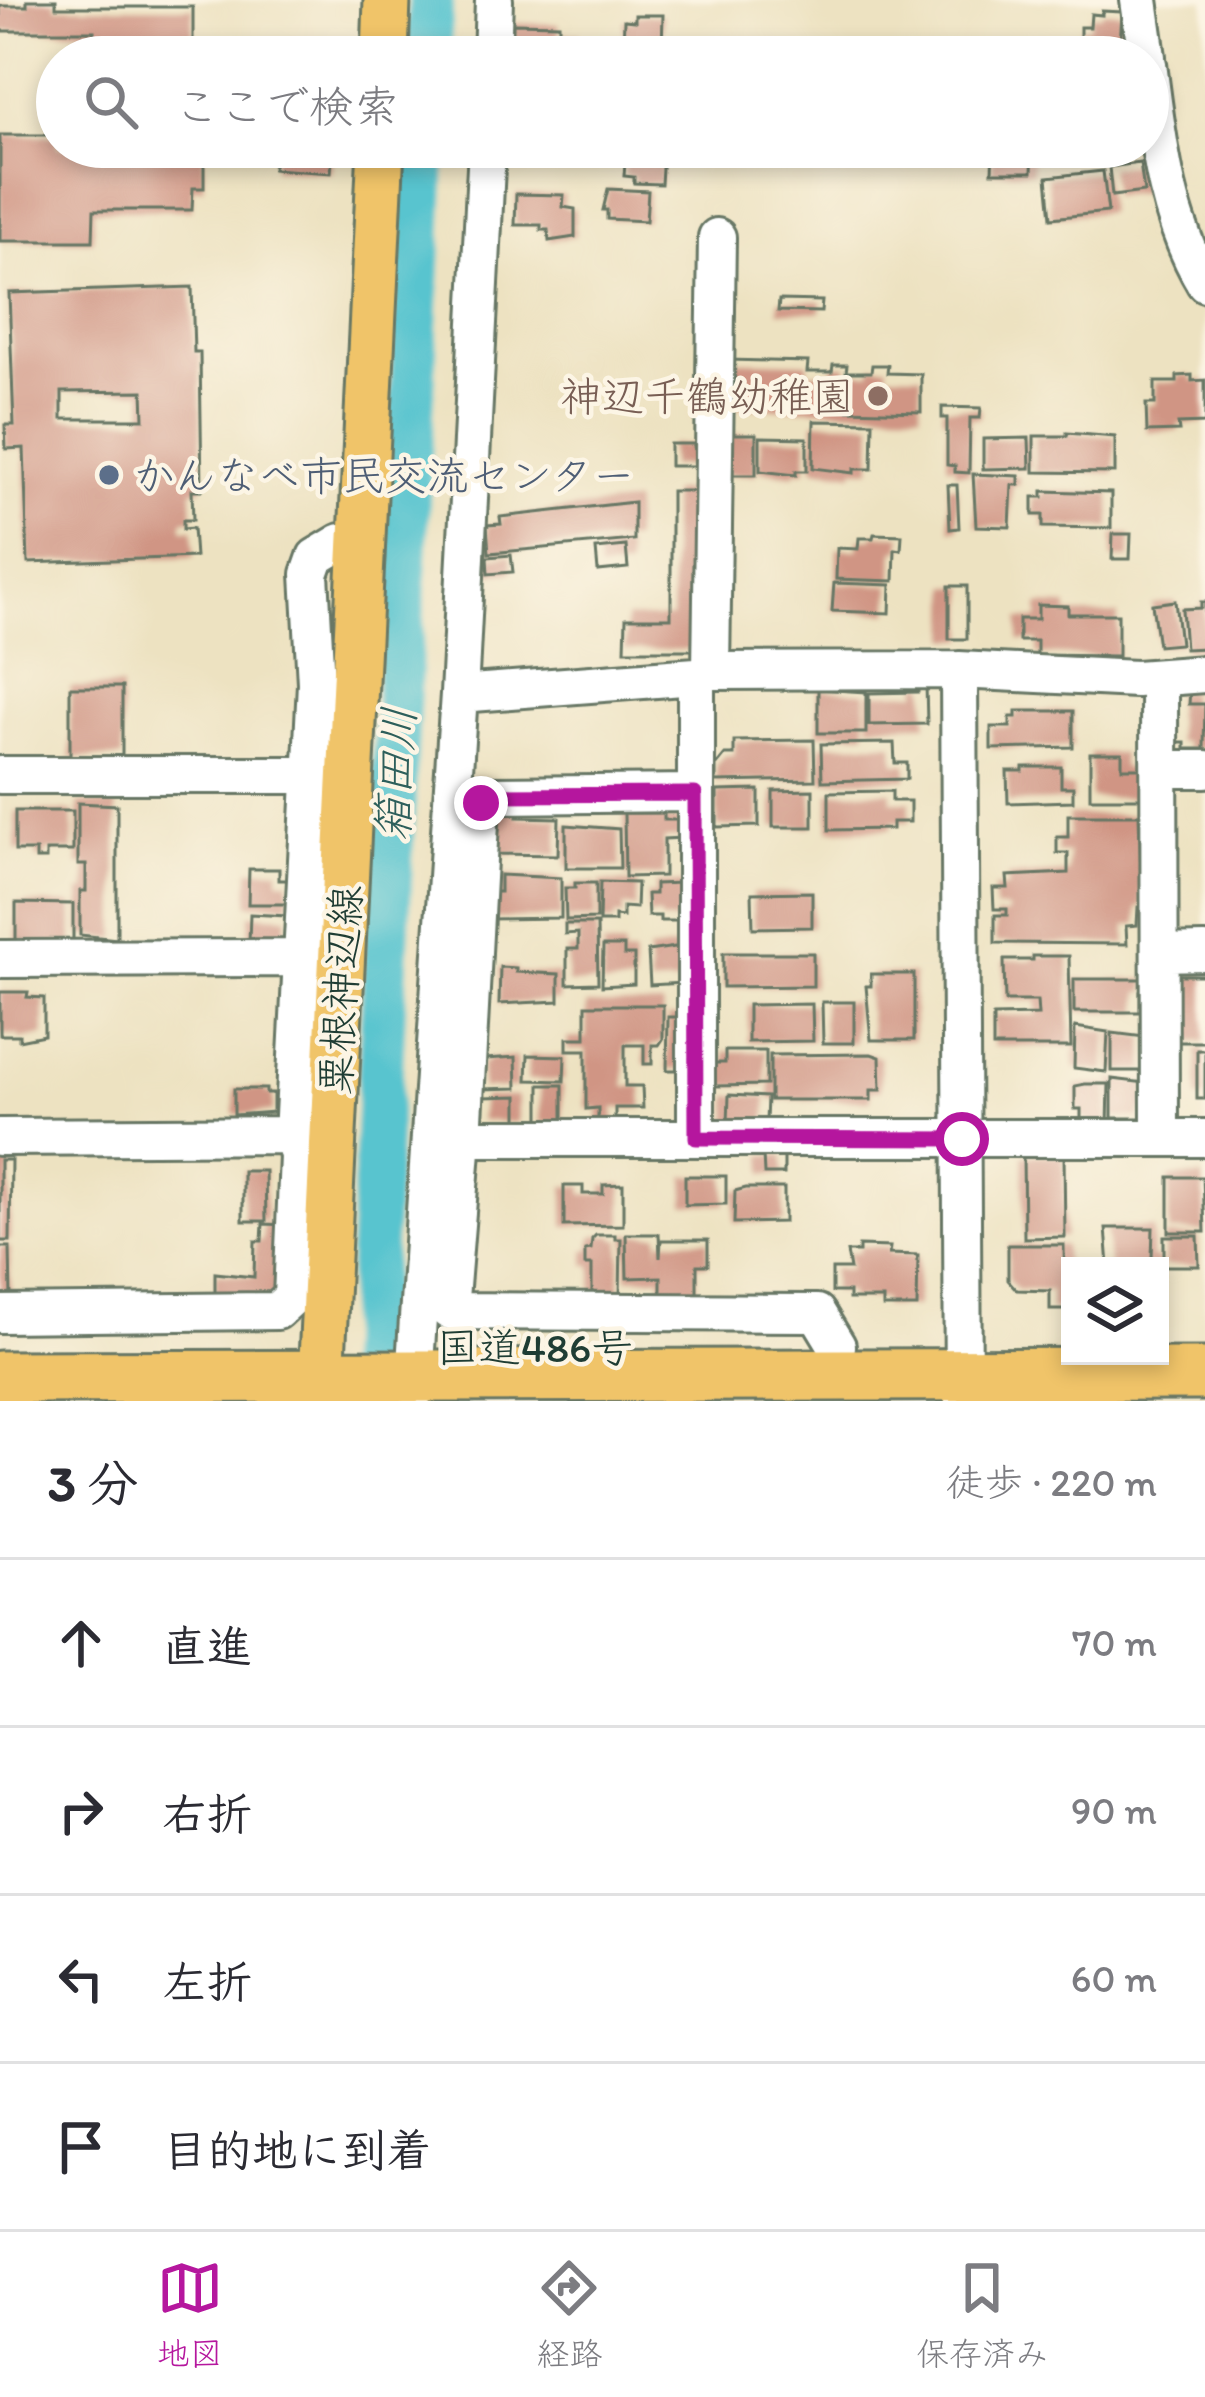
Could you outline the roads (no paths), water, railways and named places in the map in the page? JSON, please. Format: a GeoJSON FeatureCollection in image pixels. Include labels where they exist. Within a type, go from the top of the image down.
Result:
{"type":"FeatureCollection","features":[{"type":"Feature","properties":{"kind":"highway"},"geometry":{"type":"LineString","coordinates":[[1169,1345],[1205,1345]]}},
{"type":"Feature","properties":{"kind":"highway","name":"国道486号"},"geometry":{"type":"LineString","coordinates":[[963,1374],[1061,1348]]}},
{"type":"Feature","properties":{"kind":"highway","name":"国道486号"},"geometry":{"type":"LineString","coordinates":[[0,1350],[329,1370]]}},
{"type":"Feature","properties":{"kind":"highway","name":"国道486号"},"geometry":{"type":"LineString","coordinates":[[0,1377],[329,1370],[1205,1374]]}},
{"type":"Feature","properties":{"kind":"main road"},"geometry":{"type":"LineString","coordinates":[[386,36],[387,0]]}},
{"type":"Feature","properties":{"kind":"main road","name":"粟根神辺線"},"geometry":{"type":"LineString","coordinates":[[329,1370],[360,542],[381,168]]}},
{"type":"Feature","properties":{"kind":"street"},"geometry":{"type":"LineString","coordinates":[[492,36],[494,0]]}},
{"type":"Feature","properties":{"kind":"street"},"geometry":{"type":"LineString","coordinates":[[1139,0],[1144,36]]}},
{"type":"Feature","properties":{"kind":"street"},"geometry":{"type":"LineString","coordinates":[[413,1370],[459,694],[486,168]]}},
{"type":"Feature","properties":{"kind":"street"},"geometry":{"type":"LineString","coordinates":[[1163,168],[1180,231],[1205,284]]}},
{"type":"Feature","properties":{"kind":"street"},"geometry":{"type":"LineString","coordinates":[[696,1138],[695,794],[704,674],[717,237]]}},
{"type":"Feature","properties":{"kind":"street"},"geometry":{"type":"LineString","coordinates":[[0,1314],[277,1311],[292,1297],[298,1156],[293,1135],[316,683],[310,574],[316,556],[341,542],[360,542]]}},
{"type":"Feature","properties":{"kind":"street"},"geometry":{"type":"LineString","coordinates":[[459,694],[704,674],[959,670],[1159,678],[1205,674]]}},
{"type":"Feature","properties":{"kind":"street"},"geometry":{"type":"LineString","coordinates":[[959,670],[963,1374]]}},
{"type":"Feature","properties":{"kind":"street"},"geometry":{"type":"LineString","coordinates":[[1159,678],[1160,1138]]}},
{"type":"Feature","properties":{"kind":"street"},"geometry":{"type":"LineString","coordinates":[[1162,769],[1205,769]]}},
{"type":"Feature","properties":{"kind":"street"},"geometry":{"type":"LineString","coordinates":[[0,775],[313,775]]}},
{"type":"Feature","properties":{"kind":"street"},"geometry":{"type":"LineString","coordinates":[[695,794],[490,795],[481,803],[463,1138],[448,1311],[817,1313],[834,1374]]}},
{"type":"Feature","properties":{"kind":"street"},"geometry":{"type":"LineString","coordinates":[[1160,952],[1205,952]]}},
{"type":"Feature","properties":{"kind":"street"},"geometry":{"type":"LineString","coordinates":[[0,959],[303,958]]}},
{"type":"Feature","properties":{"kind":"street"},"geometry":{"type":"LineString","coordinates":[[0,1137],[293,1135]]}},
{"type":"Feature","properties":{"kind":"street"},"geometry":{"type":"LineString","coordinates":[[463,1138],[1205,1138]]}},
{"type":"Feature","properties":{"kind":"waterway","name":"箱田川"},"geometry":{"type":"LineString","coordinates":[[429,36],[431,0]]}},
{"type":"Feature","properties":{"kind":"waterway","name":"箱田川"},"geometry":{"type":"LineString","coordinates":[[365,1401],[423,168]]}},
{"type":"Feature","properties":{"kind":"place","name":"神辺千鶴幼稚園"},"geometry":{"type":"Point","coordinates":[878,396]}},
{"type":"Feature","properties":{"kind":"place","name":"かんなべ市民交流センター"},"geometry":{"type":"Point","coordinates":[109,475]}}]}
